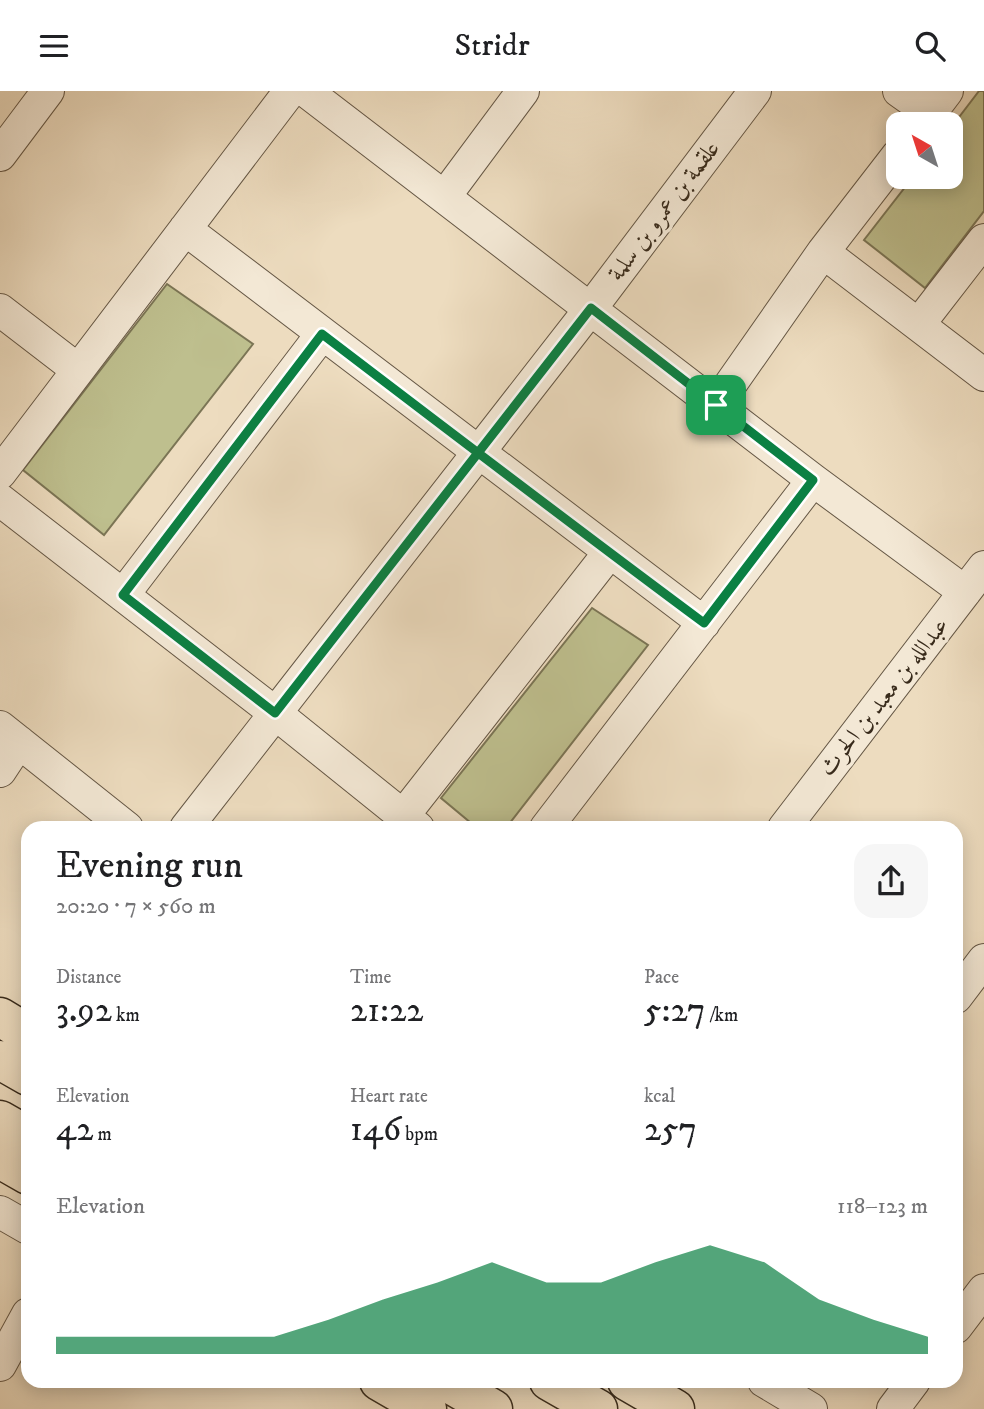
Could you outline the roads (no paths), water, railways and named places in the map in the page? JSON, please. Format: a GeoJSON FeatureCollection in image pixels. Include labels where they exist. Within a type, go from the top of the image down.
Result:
{"type":"FeatureCollection","features":[{"type":"Feature","properties":{"kind":"main road"},"geometry":{"type":"LineString","coordinates":[[0,1017],[21,1030]]}},
{"type":"Feature","properties":{"kind":"main road"},"geometry":{"type":"LineString","coordinates":[[0,1060],[21,1072]]}},
{"type":"Feature","properties":{"kind":"main road"},"geometry":{"type":"LineString","coordinates":[[0,1120],[21,1132]]}},
{"type":"Feature","properties":{"kind":"main road"},"geometry":{"type":"LineString","coordinates":[[0,1159],[21,1171]]}},
{"type":"Feature","properties":{"kind":"main road"},"geometry":{"type":"LineString","coordinates":[[391,1388],[427,1409]]}},
{"type":"Feature","properties":{"kind":"main road"},"geometry":{"type":"LineString","coordinates":[[457,1388],[493,1409]]}},
{"type":"Feature","properties":{"kind":"main road"},"geometry":{"type":"LineString","coordinates":[[561,1388],[598,1409]]}},
{"type":"Feature","properties":{"kind":"main road"},"geometry":{"type":"LineString","coordinates":[[639,1388],[675,1409]]}},
{"type":"Feature","properties":{"kind":"street"},"geometry":{"type":"LineString","coordinates":[[0,155],[47,91]]}},
{"type":"Feature","properties":{"kind":"street"},"geometry":{"type":"LineString","coordinates":[[0,473],[290,91]]}},
{"type":"Feature","properties":{"kind":"street"},"geometry":{"type":"LineString","coordinates":[[306,91],[813,480],[965,592]]}},
{"type":"Feature","properties":{"kind":"street"},"geometry":{"type":"LineString","coordinates":[[445,196],[523,91]]}},
{"type":"Feature","properties":{"kind":"street","name":"علقمة بن عمرو بن سلمة"},"geometry":{"type":"LineString","coordinates":[[191,821],[591,308],[755,91]]}},
{"type":"Feature","properties":{"kind":"street"},"geometry":{"type":"LineString","coordinates":[[900,91],[933,109]]}},
{"type":"Feature","properties":{"kind":"street"},"geometry":{"type":"LineString","coordinates":[[716,405],[823,252],[886,171]]}},
{"type":"Feature","properties":{"kind":"street"},"geometry":{"type":"LineString","coordinates":[[185,229],[704,623]]}},
{"type":"Feature","properties":{"kind":"street"},"geometry":{"type":"LineString","coordinates":[[919,324],[984,240]]}},
{"type":"Feature","properties":{"kind":"street"},"geometry":{"type":"LineString","coordinates":[[823,252],[984,375]]}},
{"type":"Feature","properties":{"kind":"street"},"geometry":{"type":"LineString","coordinates":[[0,310],[78,370]]}},
{"type":"Feature","properties":{"kind":"street"},"geometry":{"type":"LineString","coordinates":[[123,595],[322,334]]}},
{"type":"Feature","properties":{"kind":"street"},"geometry":{"type":"LineString","coordinates":[[550,821],[813,480]]}},
{"type":"Feature","properties":{"kind":"street"},"geometry":{"type":"LineString","coordinates":[[0,500],[410,821]]}},
{"type":"Feature","properties":{"kind":"street"},"geometry":{"type":"LineString","coordinates":[[412,821],[610,553]]}},
{"type":"Feature","properties":{"kind":"street","name":"عبدالله بن معبد بن الحرث"},"geometry":{"type":"LineString","coordinates":[[789,821],[984,567]]}},
{"type":"Feature","properties":{"kind":"street"},"geometry":{"type":"LineString","coordinates":[[0,771],[10,735],[118,821]]}},
{"type":"Feature","properties":{"kind":"street"},"geometry":{"type":"LineString","coordinates":[[963,988],[984,960]]}},
{"type":"Feature","properties":{"kind":"street"},"geometry":{"type":"LineString","coordinates":[[0,1212],[21,1224]]}},
{"type":"Feature","properties":{"kind":"street"},"geometry":{"type":"LineString","coordinates":[[963,1318],[984,1290]]}},
{"type":"Feature","properties":{"kind":"street"},"geometry":{"type":"LineString","coordinates":[[0,1365],[21,1327]]}},
{"type":"Feature","properties":{"kind":"street"},"geometry":{"type":"LineString","coordinates":[[776,1388],[811,1409]]}},
{"type":"Feature","properties":{"kind":"street"},"geometry":{"type":"LineString","coordinates":[[893,1409],[909,1388]]}}]}
